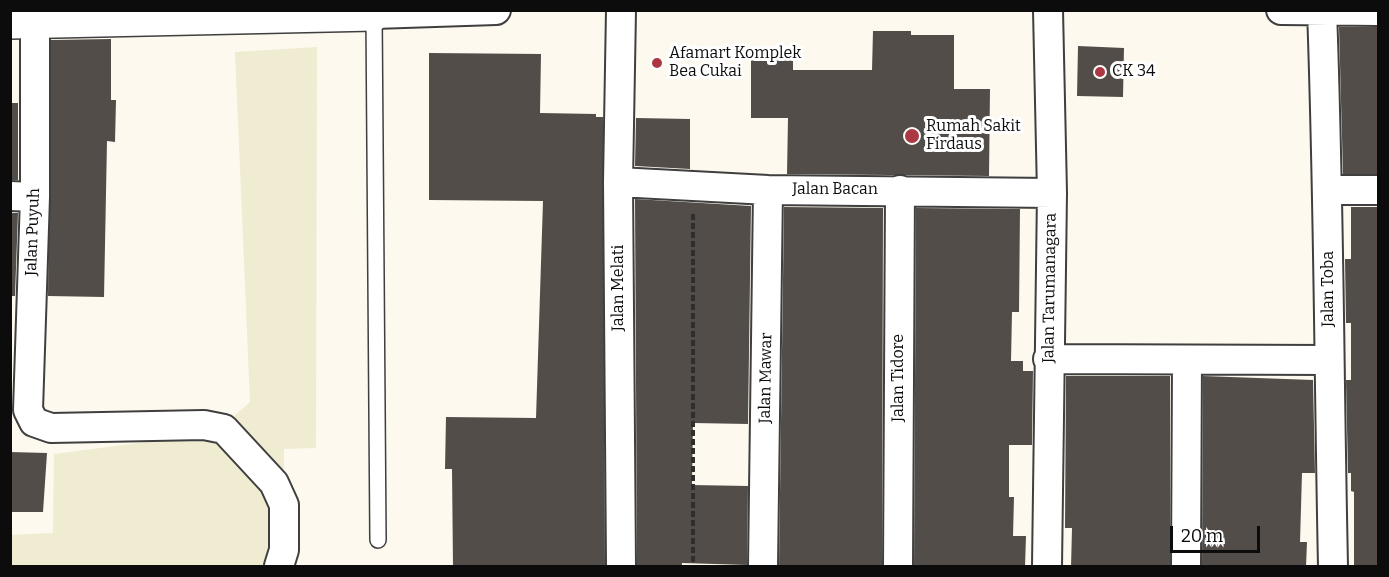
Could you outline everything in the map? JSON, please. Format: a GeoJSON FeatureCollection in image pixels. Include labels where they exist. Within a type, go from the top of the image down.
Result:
{"type":"FeatureCollection","features":[{"type":"Feature","properties":{"kind":"street"},"geometry":{"type":"LineString","coordinates":[[27,18],[496,10]]}},
{"type":"Feature","properties":{"kind":"street","name":"Jalan Melati"},"geometry":{"type":"LineString","coordinates":[[621,10],[618,182],[621,567]]}},
{"type":"Feature","properties":{"kind":"street","name":"Jalan Tarumanagara"},"geometry":{"type":"LineString","coordinates":[[1047,567],[1052,193],[1048,10]]}},
{"type":"Feature","properties":{"kind":"street"},"geometry":{"type":"LineString","coordinates":[[1281,10],[1378,11]]}},
{"type":"Feature","properties":{"kind":"street","name":"Jalan Toba"},"geometry":{"type":"LineString","coordinates":[[1322,11],[1329,190],[1329,360],[1333,567]]}},
{"type":"Feature","properties":{"kind":"street","name":"Jalan Puyuh"},"geometry":{"type":"LineString","coordinates":[[27,18],[23,197],[28,410],[34,422],[51,428],[204,425],[224,429],[274,483],[284,505],[284,550],[279,567]]}},
{"type":"Feature","properties":{"kind":"street","name":"Jalan Bacan"},"geometry":{"type":"LineString","coordinates":[[618,182],[768,190],[1052,193]]}},
{"type":"Feature","properties":{"kind":"street","name":"Jalan Mawar"},"geometry":{"type":"LineString","coordinates":[[763,567],[768,190]]}},
{"type":"Feature","properties":{"kind":"street","name":"Jalan Tidore"},"geometry":{"type":"LineString","coordinates":[[898,567],[900,190]]}},
{"type":"Feature","properties":{"kind":"street"},"geometry":{"type":"LineString","coordinates":[[1329,190],[1378,190]]}},
{"type":"Feature","properties":{"kind":"street"},"geometry":{"type":"LineString","coordinates":[[1048,358],[1329,360]]}},
{"type":"Feature","properties":{"kind":"street"},"geometry":{"type":"LineString","coordinates":[[1186,567],[1187,360]]}},
{"type":"Feature","properties":{"kind":"lane"},"geometry":{"type":"LineString","coordinates":[[374,12],[378,540]]}},
{"type":"Feature","properties":{"kind":"path"},"geometry":{"type":"LineString","coordinates":[[693,186],[693,567]]}},
{"type":"Feature","properties":{"kind":"shaded area"},"geometry":{"type":"Polygon","coordinates":[[[317,47],[316,448],[284,449],[283,566],[11,566],[10,535],[53,533],[54,454],[215,433],[250,402],[235,52],[317,47]]]}},
{"type":"Feature","properties":{"kind":"building"},"geometry":{"type":"Polygon","coordinates":[[[1339,27],[1378,27],[1378,174],[1343,174],[1339,27]]]}},
{"type":"Feature","properties":{"kind":"building"},"geometry":{"type":"Polygon","coordinates":[[[873,31],[911,31],[911,35],[954,35],[954,89],[990,89],[989,176],[787,174],[788,118],[751,118],[751,57],[793,57],[793,70],[872,70],[873,31]]]}},
{"type":"Feature","properties":{"kind":"building"},"geometry":{"type":"Polygon","coordinates":[[[111,39],[111,100],[116,100],[115,142],[107,141],[104,297],[48,296],[51,40],[111,39]]]}},
{"type":"Feature","properties":{"kind":"building","name":"CK 34"},"geometry":{"type":"Polygon","coordinates":[[[1078,46],[1124,48],[1123,97],[1077,96],[1078,46]]]}},
{"type":"Feature","properties":{"kind":"building"},"geometry":{"type":"Polygon","coordinates":[[[429,53],[541,54],[540,113],[596,114],[596,117],[603,117],[605,567],[453,567],[452,469],[445,469],[446,417],[536,418],[543,201],[429,200],[429,53]]]}},
{"type":"Feature","properties":{"kind":"building"},"geometry":{"type":"Polygon","coordinates":[[[10,103],[18,103],[18,180],[10,180],[10,103]]]}},
{"type":"Feature","properties":{"kind":"building"},"geometry":{"type":"Polygon","coordinates":[[[636,118],[690,119],[690,169],[635,166],[636,118]]]}},
{"type":"Feature","properties":{"kind":"building"},"geometry":{"type":"Polygon","coordinates":[[[635,199],[751,206],[748,424],[693,423],[692,485],[748,486],[747,565],[682,563],[682,567],[637,567],[635,199]]]}},
{"type":"Feature","properties":{"kind":"building"},"geometry":{"type":"Polygon","coordinates":[[[784,207],[883,208],[882,567],[779,567],[784,207]]]}},
{"type":"Feature","properties":{"kind":"building"},"geometry":{"type":"Polygon","coordinates":[[[1351,207],[1378,207],[1378,567],[1354,567],[1354,492],[1351,491],[1351,473],[1348,473],[1346,380],[1351,380],[1351,323],[1346,323],[1345,259],[1351,259],[1351,207]]]}},
{"type":"Feature","properties":{"kind":"building"},"geometry":{"type":"Polygon","coordinates":[[[916,208],[1020,209],[1019,312],[1012,312],[1011,361],[1023,361],[1023,371],[1033,371],[1032,445],[1009,445],[1009,497],[1014,497],[1013,536],[1026,536],[1025,567],[914,567],[916,208]]]}},
{"type":"Feature","properties":{"kind":"building"},"geometry":{"type":"Polygon","coordinates":[[[10,213],[18,213],[15,296],[10,296],[10,213]]]}},
{"type":"Feature","properties":{"kind":"building"},"geometry":{"type":"Polygon","coordinates":[[[1066,376],[1170,376],[1170,567],[1071,567],[1072,528],[1065,528],[1066,376]]]}},
{"type":"Feature","properties":{"kind":"building"},"geometry":{"type":"Polygon","coordinates":[[[1203,376],[1313,380],[1315,473],[1302,473],[1300,542],[1307,542],[1306,567],[1202,567],[1203,376]]]}},
{"type":"Feature","properties":{"kind":"building"},"geometry":{"type":"Polygon","coordinates":[[[10,452],[47,453],[43,512],[10,512],[10,452]]]}},
{"type":"Feature","properties":{"kind":"place","name":"Afamart Komplek Bea Cukai"},"geometry":{"type":"Point","coordinates":[657,63]}},
{"type":"Feature","properties":{"kind":"place","name":"CK 34"},"geometry":{"type":"Point","coordinates":[1100,72]}},
{"type":"Feature","properties":{"kind":"place","name":"Rumah Sakit Firdaus"},"geometry":{"type":"Point","coordinates":[912,136]}}]}
